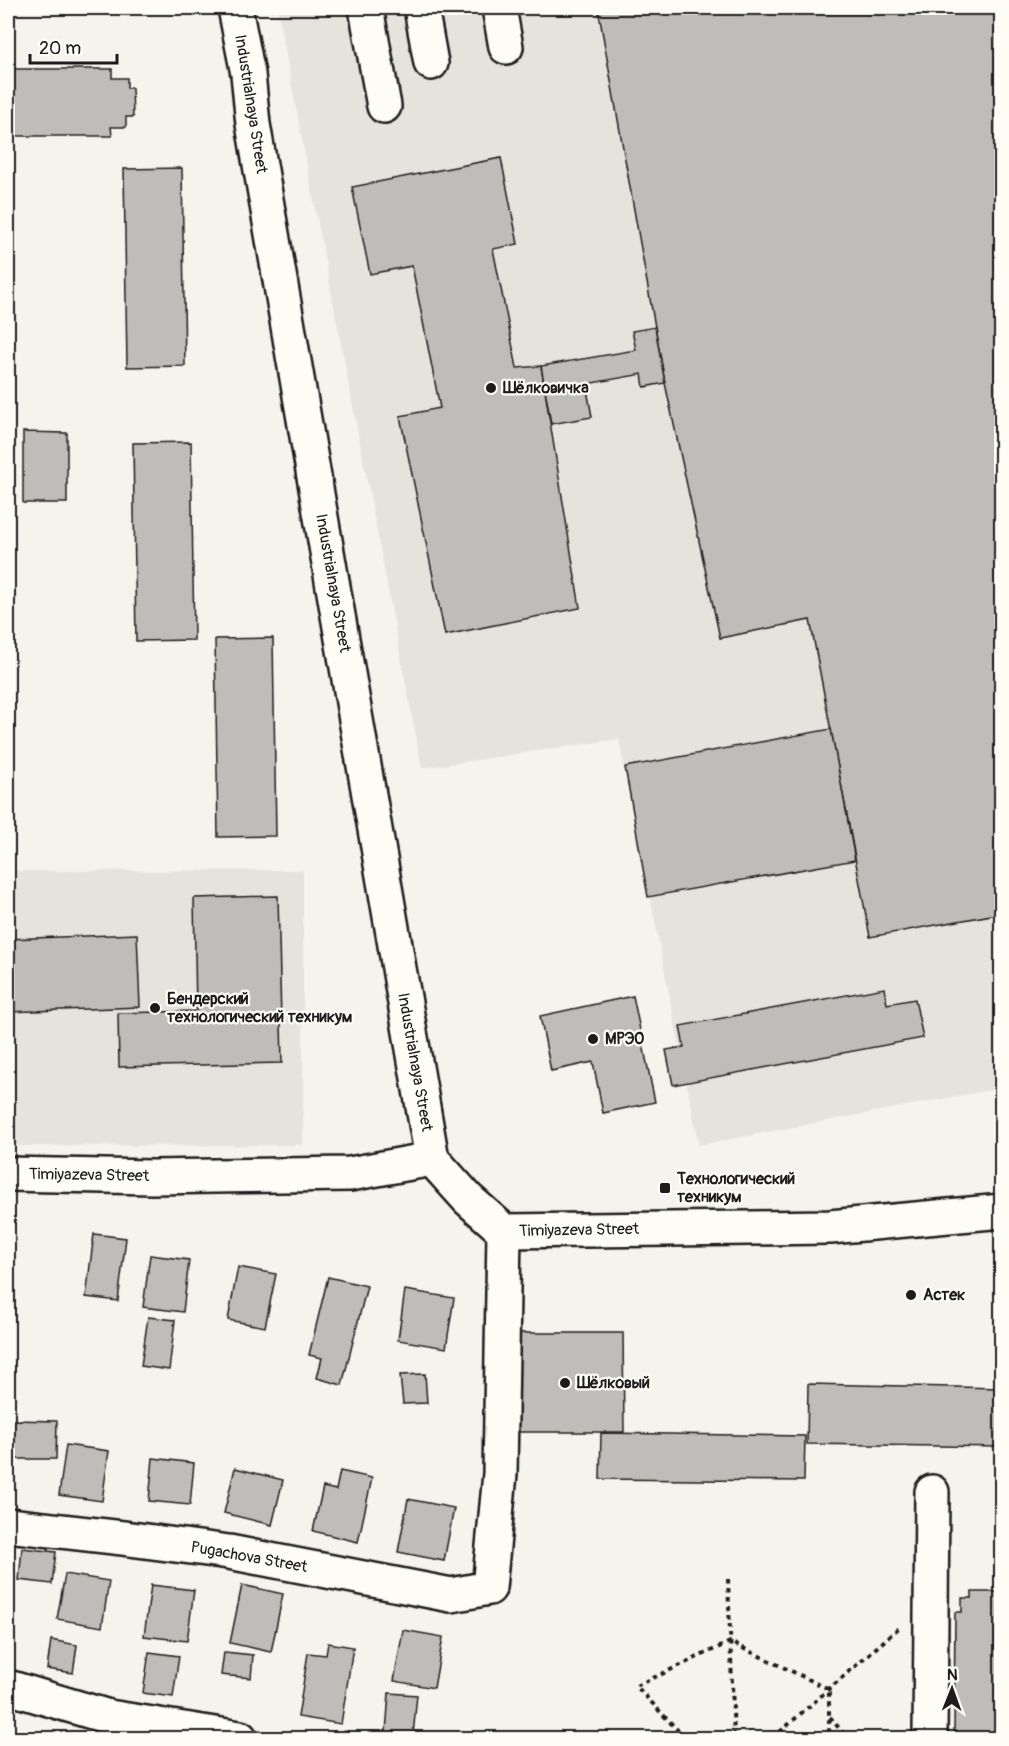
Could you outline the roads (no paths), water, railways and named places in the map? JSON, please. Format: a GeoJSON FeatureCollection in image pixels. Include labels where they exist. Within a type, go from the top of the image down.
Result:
{"type":"FeatureCollection","features":[{"type":"Feature","properties":{"kind":"street","name":"Industrialnaya Street"},"geometry":{"type":"LineString","coordinates":[[236,8],[248,74],[253,124],[432,1159]]}},
{"type":"Feature","properties":{"kind":"street"},"geometry":{"type":"LineString","coordinates":[[366,8],[384,106]]}},
{"type":"Feature","properties":{"kind":"street"},"geometry":{"type":"LineString","coordinates":[[421,8],[430,63]]}},
{"type":"Feature","properties":{"kind":"street"},"geometry":{"type":"LineString","coordinates":[[499,8],[506,47]]}},
{"type":"Feature","properties":{"kind":"street","name":"Timiyazeva Street"},"geometry":{"type":"LineString","coordinates":[[8,1174],[152,1177],[350,1174],[432,1159],[468,1199],[504,1231],[830,1227],[1002,1211]]}},
{"type":"Feature","properties":{"kind":"street","name":"Pugachova Street"},"geometry":{"type":"LineString","coordinates":[[8,1526],[229,1552],[451,1595],[489,1588],[500,1474],[504,1231]]}},
{"type":"Feature","properties":{"kind":"street"},"geometry":{"type":"LineString","coordinates":[[930,1738],[932,1492]]}},
{"type":"Feature","properties":{"kind":"street"},"geometry":{"type":"LineString","coordinates":[[8,1687],[109,1717],[240,1738]]}},
{"type":"Feature","properties":{"kind":"place","name":"Шёлковичка"},"geometry":{"type":"Point","coordinates":[491,388]}},
{"type":"Feature","properties":{"kind":"place","name":"Бендерский технологический техникум"},"geometry":{"type":"Point","coordinates":[155,1008]}},
{"type":"Feature","properties":{"kind":"place","name":"МРЭО"},"geometry":{"type":"Point","coordinates":[593,1039]}},
{"type":"Feature","properties":{"kind":"place","name":"Технологический техникум"},"geometry":{"type":"Point","coordinates":[665,1188]}},
{"type":"Feature","properties":{"kind":"place","name":"Астек"},"geometry":{"type":"Point","coordinates":[911,1295]}},
{"type":"Feature","properties":{"kind":"place","name":"Шёлковый"},"geometry":{"type":"Point","coordinates":[565,1383]}}]}
